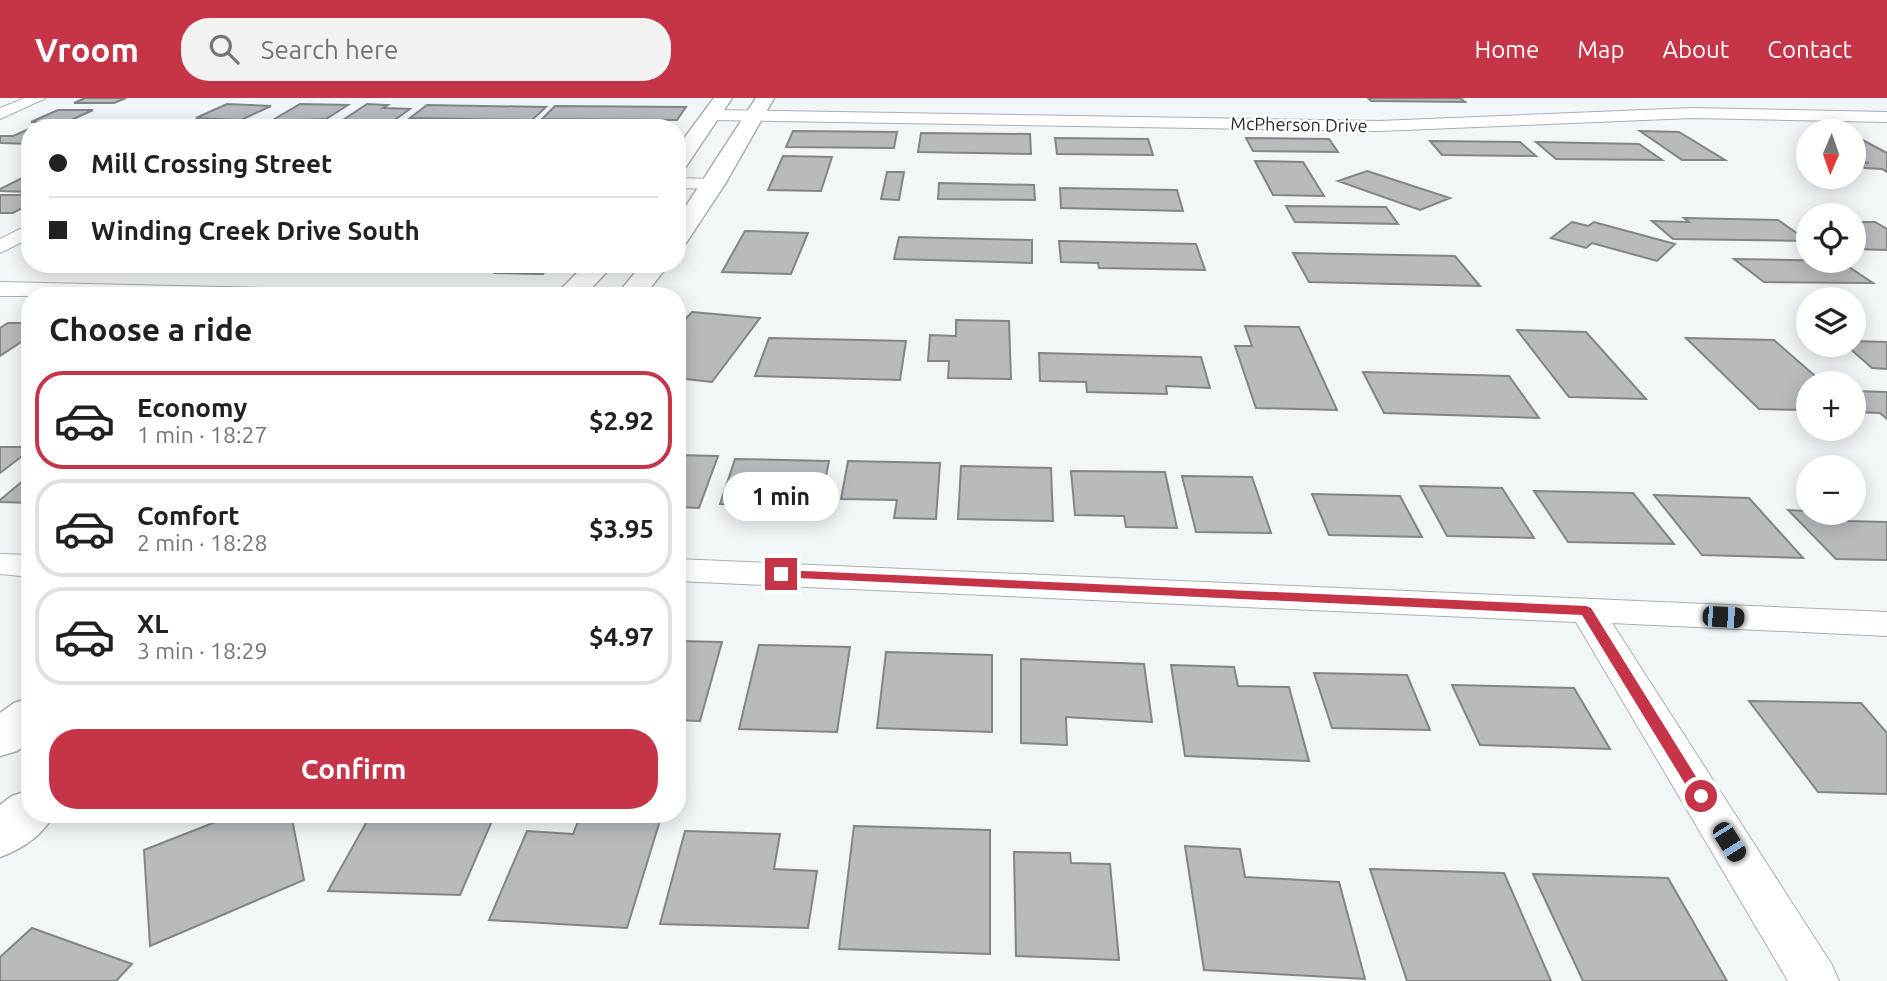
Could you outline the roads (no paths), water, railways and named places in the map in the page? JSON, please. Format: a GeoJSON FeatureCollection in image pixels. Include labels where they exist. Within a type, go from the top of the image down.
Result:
{"type":"FeatureCollection","features":[{"type":"Feature","properties":{"kind":"main road"},"geometry":{"type":"LineString","coordinates":[[686,150],[723,98]]}},
{"type":"Feature","properties":{"kind":"main road"},"geometry":{"type":"LineString","coordinates":[[686,225],[760,107]]}},
{"type":"Feature","properties":{"kind":"main road"},"geometry":{"type":"LineString","coordinates":[[577,287],[592,273]]}},
{"type":"Feature","properties":{"kind":"main road"},"geometry":{"type":"LineString","coordinates":[[637,287],[649,273]]}},
{"type":"Feature","properties":{"kind":"main road"},"geometry":{"type":"LineString","coordinates":[[0,738],[21,723]]}},
{"type":"Feature","properties":{"kind":"main road"},"geometry":{"type":"LineString","coordinates":[[0,835],[21,818]]}},
{"type":"Feature","properties":{"kind":"street"},"geometry":{"type":"LineString","coordinates":[[0,114],[37,98]]}},
{"type":"Feature","properties":{"kind":"street","name":"McPherson Drive"},"geometry":{"type":"LineString","coordinates":[[711,115],[760,107],[1379,126],[1692,113],[1887,117]]}},
{"type":"Feature","properties":{"kind":"street"},"geometry":{"type":"LineString","coordinates":[[686,183],[714,184]]}},
{"type":"Feature","properties":{"kind":"street"},"geometry":{"type":"LineString","coordinates":[[0,247],[21,235]]}},
{"type":"Feature","properties":{"kind":"street"},"geometry":{"type":"LineString","coordinates":[[0,289],[21,289]]}},
{"type":"Feature","properties":{"kind":"street"},"geometry":{"type":"LineString","coordinates":[[0,564],[21,565]]}},
{"type":"Feature","properties":{"kind":"street"},"geometry":{"type":"LineString","coordinates":[[686,570],[1887,624]]}},
{"type":"Feature","properties":{"kind":"street"},"geometry":{"type":"LineString","coordinates":[[1586,611],[1815,981]]}}]}
